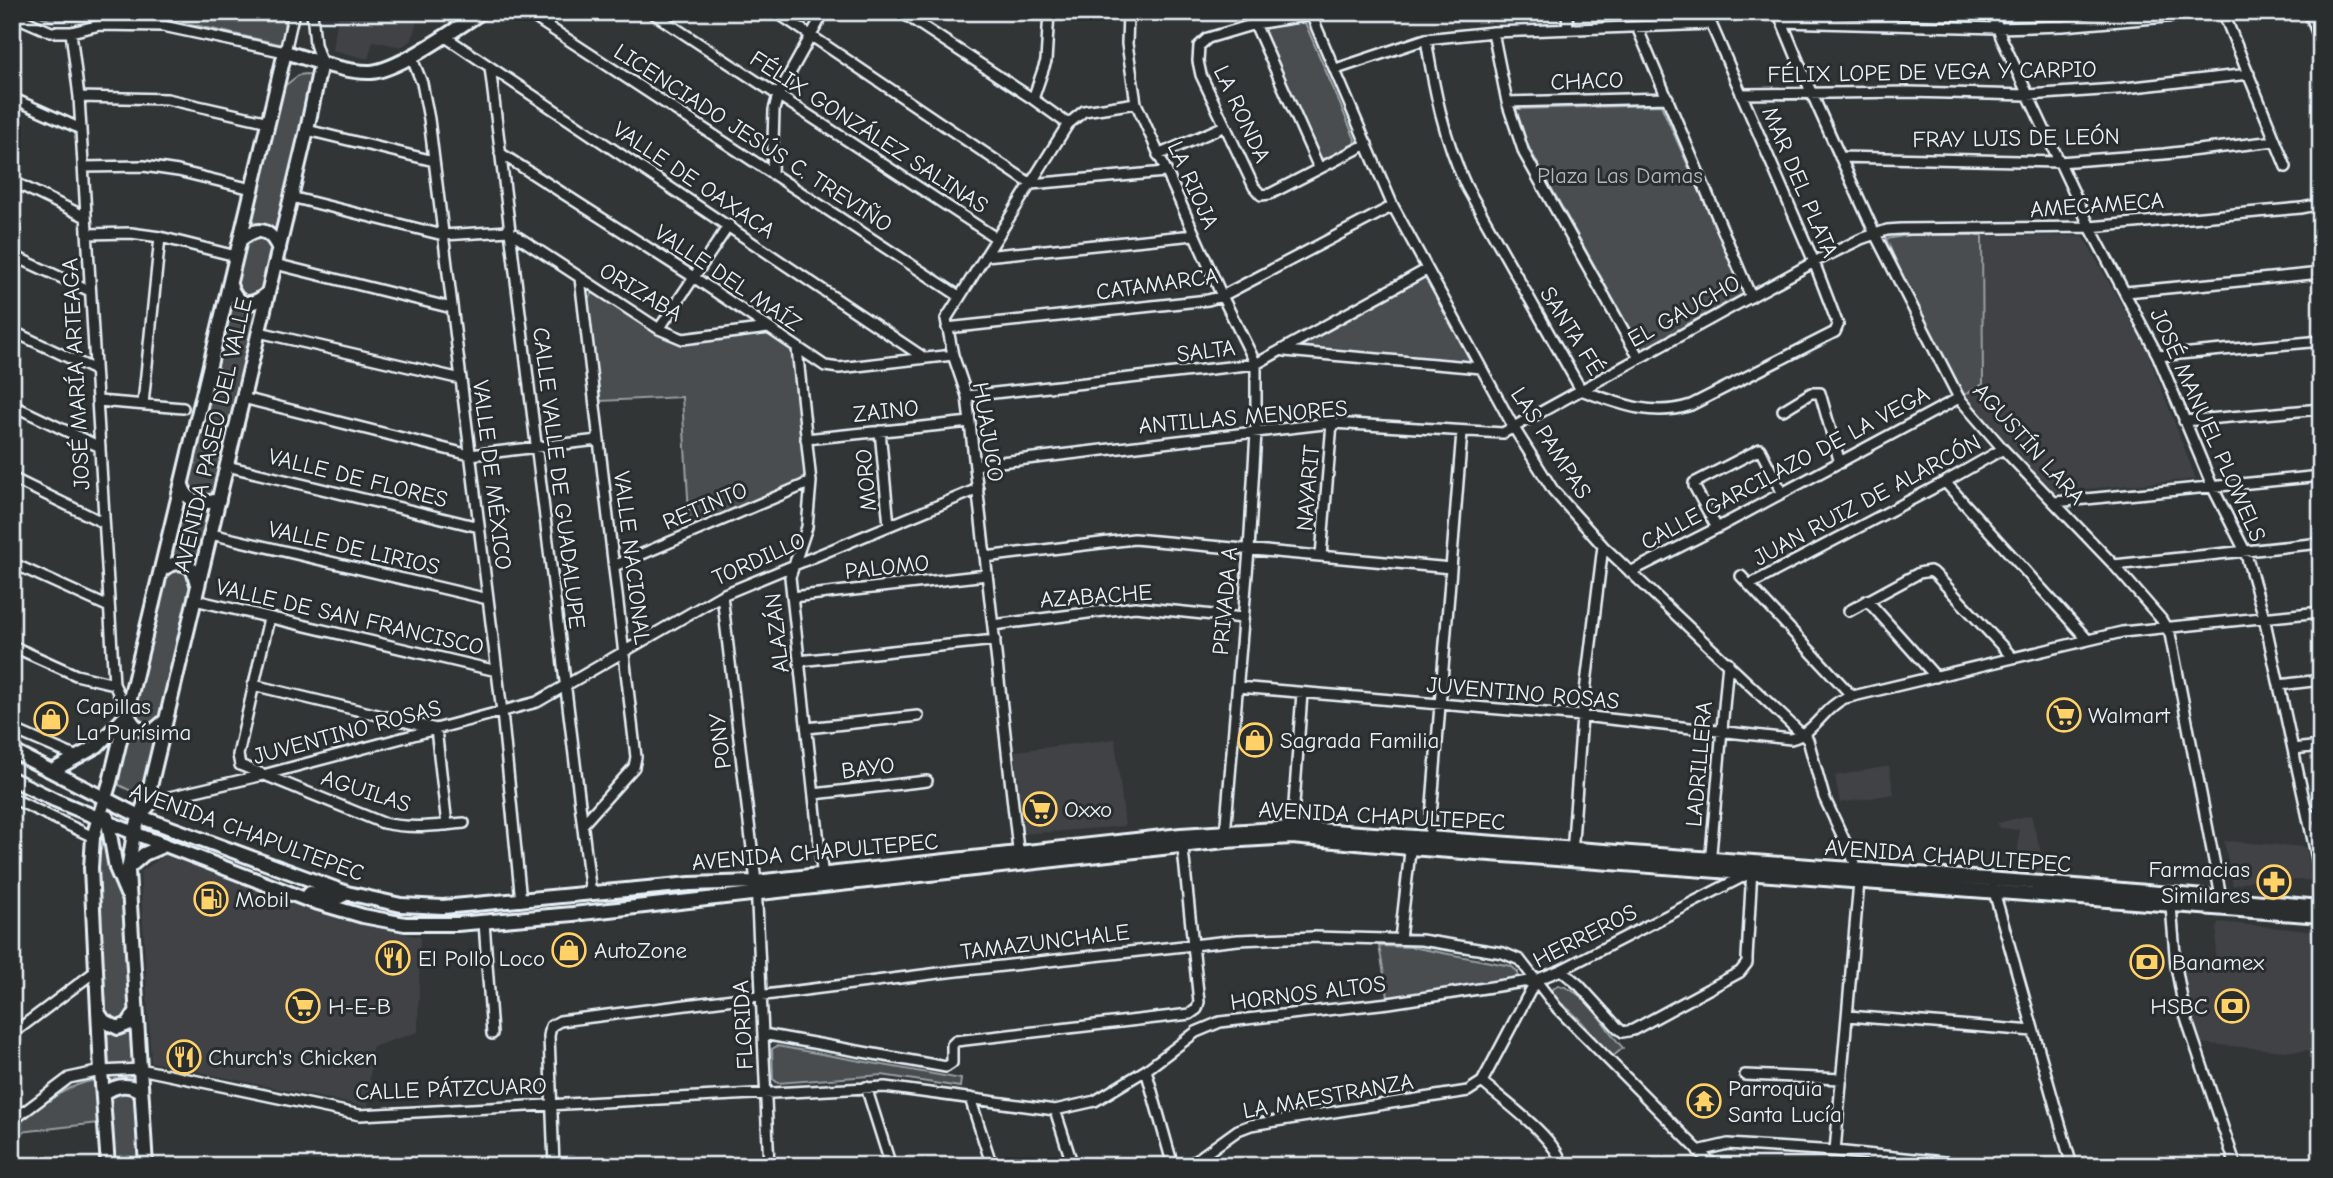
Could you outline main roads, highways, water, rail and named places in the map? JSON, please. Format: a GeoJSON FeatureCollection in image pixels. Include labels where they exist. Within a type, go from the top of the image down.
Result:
{"type":"FeatureCollection","features":[{"type":"Feature","properties":{"kind":"main road"},"geometry":{"type":"LineString","coordinates":[[321,62],[373,71],[390,67],[482,12]]}},
{"type":"Feature","properties":{"kind":"main road"},"geometry":{"type":"LineString","coordinates":[[2311,12],[2321,37]]}},
{"type":"Feature","properties":{"kind":"main road","name":"AVENIDA PASEO DEL VALLE"},"geometry":{"type":"LineString","coordinates":[[104,800],[285,52],[321,62],[211,534],[166,720],[141,817],[134,833],[128,868],[146,1166]]}},
{"type":"Feature","properties":{"kind":"main road"},"geometry":{"type":"LineString","coordinates":[[240,240],[249,232],[262,231],[271,235],[279,249]]}},
{"type":"Feature","properties":{"kind":"main road"},"geometry":{"type":"LineString","coordinates":[[230,284],[234,296],[245,302],[255,303],[268,293]]}},
{"type":"Feature","properties":{"kind":"main road"},"geometry":{"type":"LineString","coordinates":[[181,485],[185,495],[192,500],[205,503],[219,500]]}},
{"type":"Feature","properties":{"kind":"main road"},"geometry":{"type":"LineString","coordinates":[[161,570],[175,563],[189,566],[195,574],[196,594]]}},
{"type":"Feature","properties":{"kind":"main road"},"geometry":{"type":"LineString","coordinates":[[52,771],[91,751],[106,739],[127,713],[132,723],[142,730],[153,731],[166,720]]}},
{"type":"Feature","properties":{"kind":"main road","name":"AVENIDA CHAPULTEPEC"},"geometry":{"type":"LineString","coordinates":[[12,751],[141,817],[347,893],[401,905],[465,906],[690,884],[757,888]]}},
{"type":"Feature","properties":{"kind":"main road","name":"AVENIDA CHAPULTEPEC"},"geometry":{"type":"LineString","coordinates":[[12,779],[134,833],[305,899],[394,923],[484,922],[1182,840],[1292,833],[1859,877],[1992,886],[2072,886],[2191,897],[2222,905],[2321,907]]}},
{"type":"Feature","properties":{"kind":"main road"},"geometry":{"type":"LineString","coordinates":[[104,800],[104,820],[116,868],[129,899]]}},
{"type":"Feature","properties":{"kind":"main road"},"geometry":{"type":"LineString","coordinates":[[104,820],[93,837],[91,868],[108,1166]]}},
{"type":"Feature","properties":{"kind":"main road"},"geometry":{"type":"LineString","coordinates":[[128,868],[144,854],[165,845]]}},
{"type":"Feature","properties":{"kind":"main road"},"geometry":{"type":"LineString","coordinates":[[1992,886],[2035,895],[2171,906],[2222,905],[2321,916]]}},
{"type":"Feature","properties":{"kind":"main road"},"geometry":{"type":"LineString","coordinates":[[2035,895],[2043,889],[2072,886]]}},
{"type":"Feature","properties":{"kind":"main road"},"geometry":{"type":"LineString","coordinates":[[305,899],[310,893],[340,897],[347,893]]}},
{"type":"Feature","properties":{"kind":"main road"},"geometry":{"type":"LineString","coordinates":[[2171,906],[2176,901],[2191,897]]}},
{"type":"Feature","properties":{"kind":"main road"},"geometry":{"type":"LineString","coordinates":[[484,922],[491,911],[521,901]]}},
{"type":"Feature","properties":{"kind":"main road"},"geometry":{"type":"LineString","coordinates":[[465,906],[473,915],[470,923]]}},
{"type":"Feature","properties":{"kind":"main road"},"geometry":{"type":"LineString","coordinates":[[99,1014],[104,1021],[118,1028],[128,1024],[136,1012]]}},
{"type":"Feature","properties":{"kind":"main road"},"geometry":{"type":"LineString","coordinates":[[103,1094],[122,1085],[137,1089],[141,1093]]}},
{"type":"Feature","properties":{"kind":"place","name":"Walmart"},"geometry":{"type":"Point","coordinates":[2064,715]}},
{"type":"Feature","properties":{"kind":"place","name":"Capillas La Purísima"},"geometry":{"type":"Point","coordinates":[51,719]}},
{"type":"Feature","properties":{"kind":"place","name":"Sagrada Familia"},"geometry":{"type":"Point","coordinates":[1255,740]}},
{"type":"Feature","properties":{"kind":"place","name":"Oxxo"},"geometry":{"type":"Point","coordinates":[1040,809]}},
{"type":"Feature","properties":{"kind":"place","name":"Farmacias Similares"},"geometry":{"type":"Point","coordinates":[2274,882]}},
{"type":"Feature","properties":{"kind":"place","name":"Mobil"},"geometry":{"type":"Point","coordinates":[211,899]}},
{"type":"Feature","properties":{"kind":"place","name":"AutoZone"},"geometry":{"type":"Point","coordinates":[569,950]}},
{"type":"Feature","properties":{"kind":"place","name":"El Pollo Loco"},"geometry":{"type":"Point","coordinates":[393,958]}},
{"type":"Feature","properties":{"kind":"place","name":"Banamex"},"geometry":{"type":"Point","coordinates":[2147,962]}},
{"type":"Feature","properties":{"kind":"place","name":"H-E-B"},"geometry":{"type":"Point","coordinates":[303,1006]}},
{"type":"Feature","properties":{"kind":"place","name":"HSBC"},"geometry":{"type":"Point","coordinates":[2232,1006]}},
{"type":"Feature","properties":{"kind":"place","name":"Church's Chicken"},"geometry":{"type":"Point","coordinates":[184,1057]}},
{"type":"Feature","properties":{"kind":"place","name":"Parroquia Santa Lucía"},"geometry":{"type":"Point","coordinates":[1704,1101]}},
{"type":"Feature","properties":{"kind":"park label","name":"Plaza Las Damas"},"geometry":{"type":"Point","coordinates":[1620,175]}}]}
